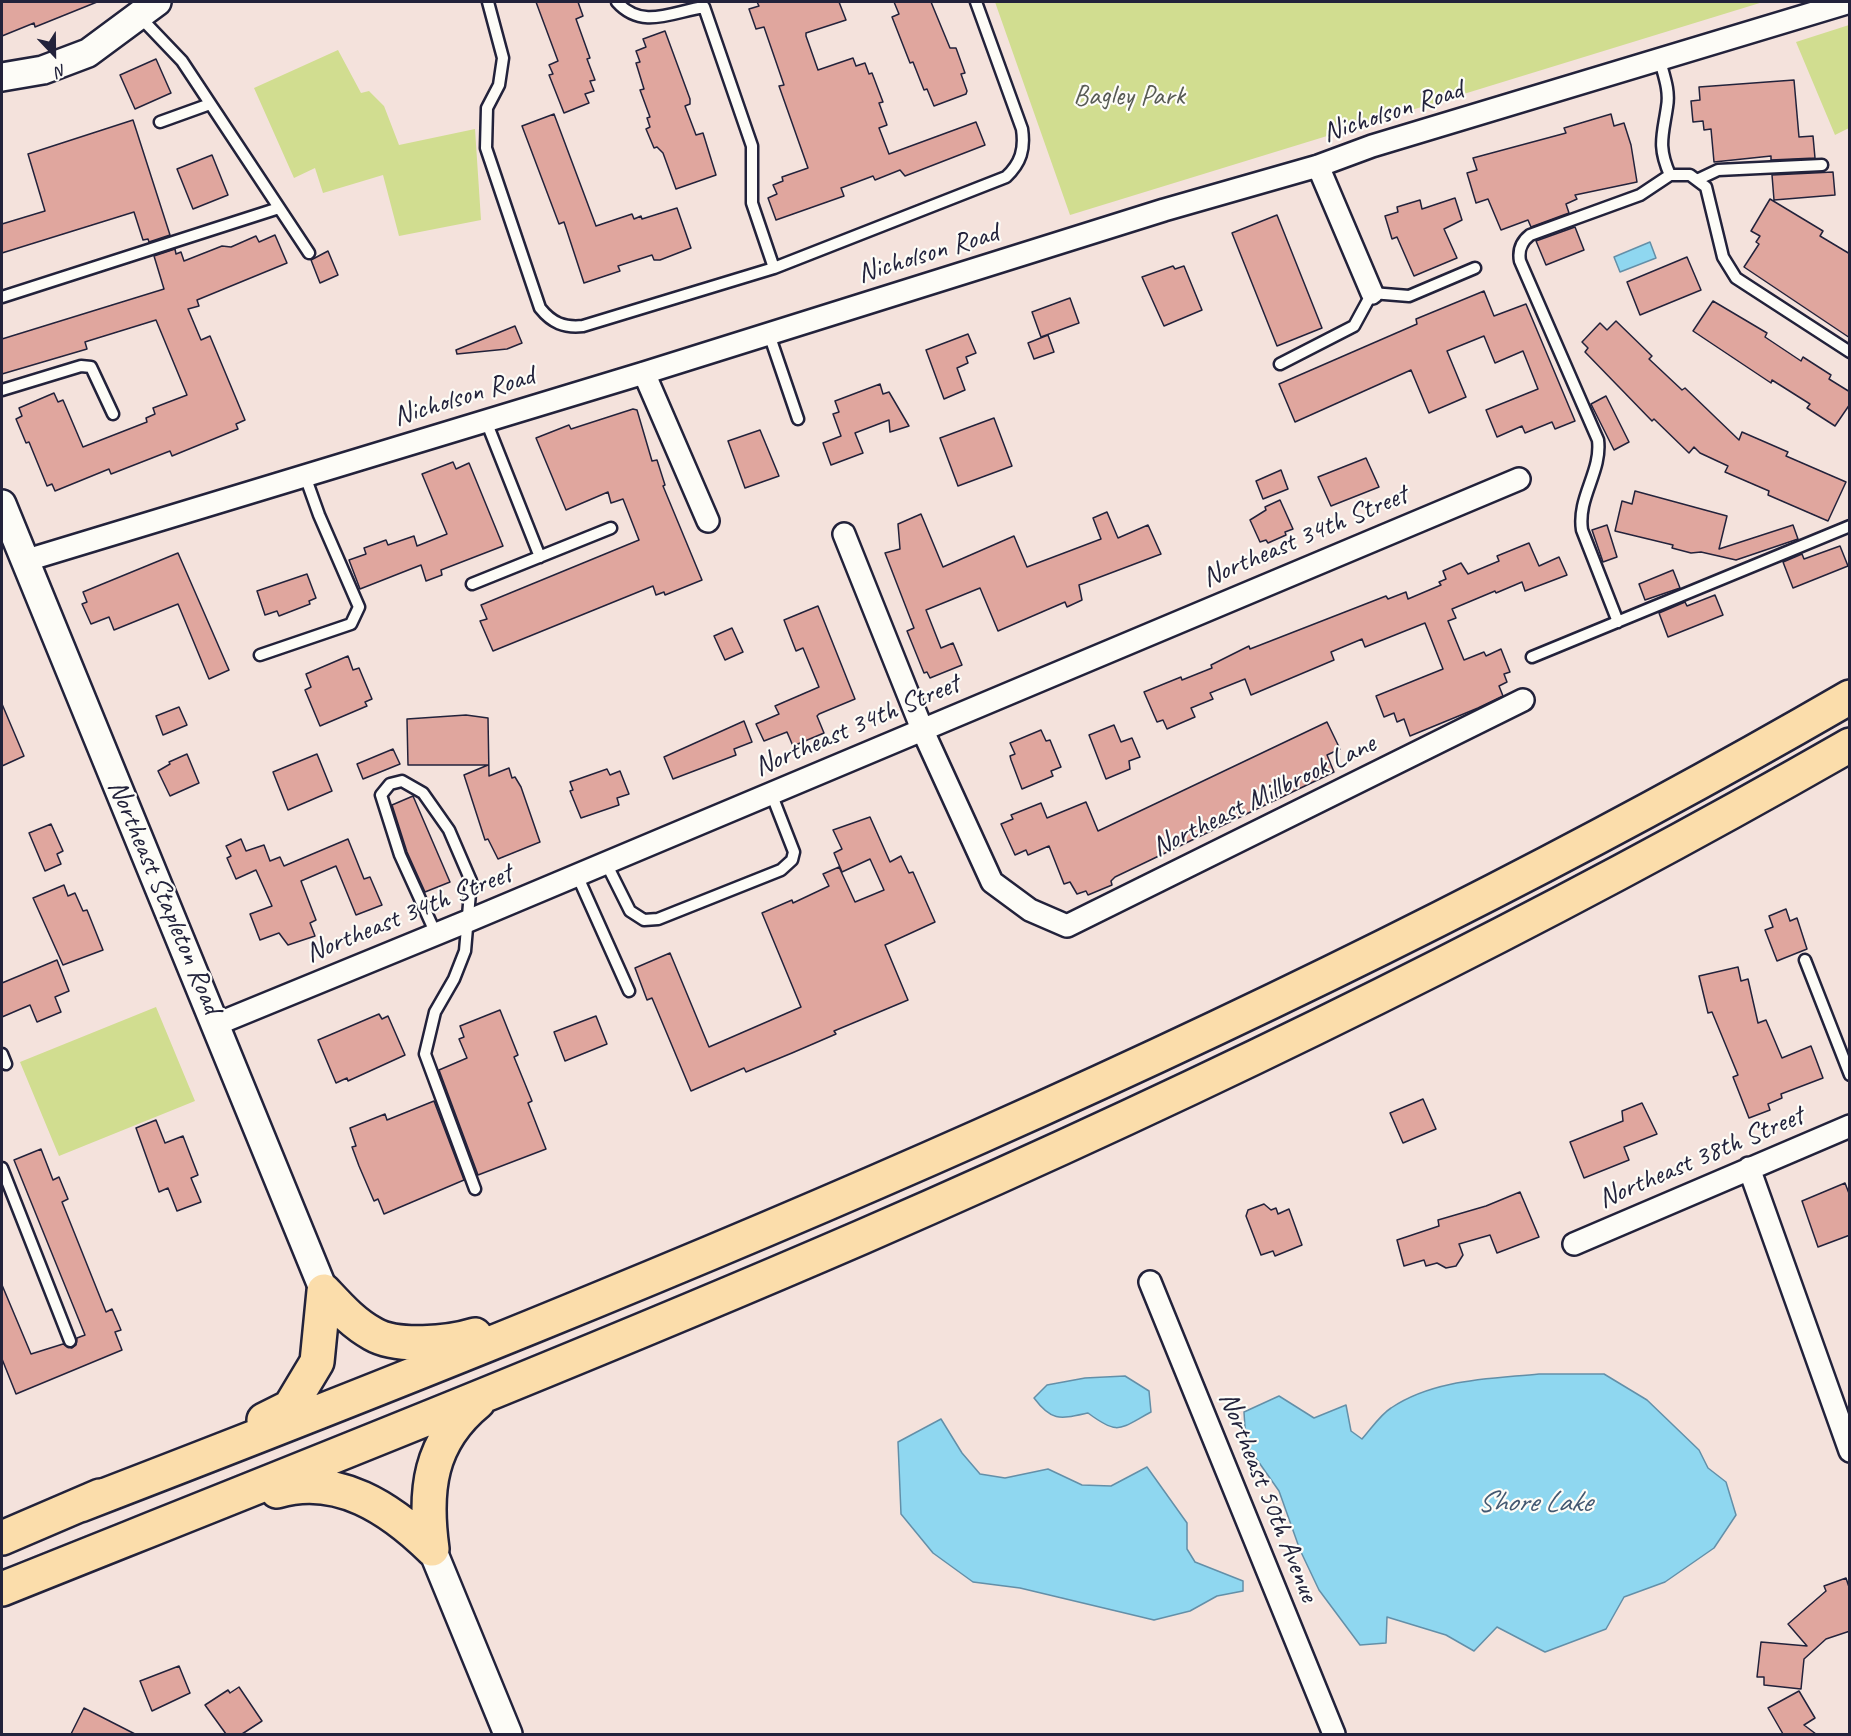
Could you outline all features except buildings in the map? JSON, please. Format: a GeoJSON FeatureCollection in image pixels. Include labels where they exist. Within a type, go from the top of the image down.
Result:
{"type":"FeatureCollection","features":[{"type":"Feature","properties":{"kind":"highway"},"geometry":{"type":"LineString","coordinates":[[2,1538],[80,1505],[367,1395],[931,1160],[1069,1098],[1299,988],[1582,844],[1850,697]]}},
{"type":"Feature","properties":{"kind":"highway"},"geometry":{"type":"LineString","coordinates":[[2,1589],[488,1394],[860,1238],[1207,1080],[1562,903],[1850,745]]}},
{"type":"Feature","properties":{"kind":"highway"},"geometry":{"type":"LineString","coordinates":[[324,1290],[351,1320],[376,1336],[431,1343],[471,1336],[673,1267]]}},
{"type":"Feature","properties":{"kind":"highway"},"geometry":{"type":"LineString","coordinates":[[80,1505],[290,1407],[318,1362],[324,1290]]}},
{"type":"Feature","properties":{"kind":"highway"},"geometry":{"type":"LineString","coordinates":[[432,1550],[427,1515],[428,1491],[434,1467],[445,1440],[458,1422],[488,1394]]}},
{"type":"Feature","properties":{"kind":"highway"},"geometry":{"type":"LineString","coordinates":[[108,1547],[284,1489],[318,1485],[348,1492],[377,1505],[404,1522],[432,1550]]}},
{"type":"Feature","properties":{"kind":"street","name":"Nicholson Road"},"geometry":{"type":"LineString","coordinates":[[24,561],[644,373],[1153,214],[1318,166],[1372,146],[1850,2]]}},
{"type":"Feature","properties":{"kind":"street"},"geometry":{"type":"LineString","coordinates":[[2,77],[43,70],[88,52],[148,9]]}},
{"type":"Feature","properties":{"kind":"street"},"geometry":{"type":"LineString","coordinates":[[1318,166],[1372,293]]}},
{"type":"Feature","properties":{"kind":"street"},"geometry":{"type":"LineString","coordinates":[[644,373],[708,521]]}},
{"type":"Feature","properties":{"kind":"street","name":"Northeast 34th Street"},"geometry":{"type":"LineString","coordinates":[[217,1024],[468,921],[1519,479]]}},
{"type":"Feature","properties":{"kind":"street","name":"Northeast Stapleton Road"},"geometry":{"type":"LineString","coordinates":[[2,504],[217,1024],[324,1290]]}},
{"type":"Feature","properties":{"kind":"street"},"geometry":{"type":"LineString","coordinates":[[844,534],[922,729]]}},
{"type":"Feature","properties":{"kind":"street","name":"Northeast Millbrook Lane"},"geometry":{"type":"LineString","coordinates":[[922,729],[992,882],[1030,910],[1067,926],[1523,700]]}},
{"type":"Feature","properties":{"kind":"street","name":"Northeast 38th Street"},"geometry":{"type":"LineString","coordinates":[[1574,1244],[1850,1126]]}},
{"type":"Feature","properties":{"kind":"street"},"geometry":{"type":"LineString","coordinates":[[1749,1168],[1850,1451]]}},
{"type":"Feature","properties":{"kind":"street","name":"Northeast 50th Avenue"},"geometry":{"type":"LineString","coordinates":[[1150,1282],[1334,1734]]}},
{"type":"Feature","properties":{"kind":"street"},"geometry":{"type":"LineString","coordinates":[[432,1550],[508,1734]]}},
{"type":"Feature","properties":{"kind":"lane"},"geometry":{"type":"LineString","coordinates":[[488,2],[503,58],[499,85],[488,108],[486,148],[538,302],[548,317],[564,326],[583,326],[774,267],[1006,177],[1016,168],[1023,149],[1022,129],[976,2]]}},
{"type":"Feature","properties":{"kind":"lane"},"geometry":{"type":"LineString","coordinates":[[617,2],[635,16],[648,20],[704,7],[752,146],[752,203],[774,267]]}},
{"type":"Feature","properties":{"kind":"lane"},"geometry":{"type":"LineString","coordinates":[[148,9],[309,253]]}},
{"type":"Feature","properties":{"kind":"lane"},"geometry":{"type":"LineString","coordinates":[[1660,61],[1667,82],[1667,105],[1660,144],[1663,160],[1670,175]]}},
{"type":"Feature","properties":{"kind":"lane"},"geometry":{"type":"LineString","coordinates":[[160,122],[210,104]]}},
{"type":"Feature","properties":{"kind":"lane"},"geometry":{"type":"LineString","coordinates":[[1699,179],[1718,170],[1822,165]]}},
{"type":"Feature","properties":{"kind":"lane"},"geometry":{"type":"LineString","coordinates":[[1618,622],[1582,530],[1580,517],[1582,504],[1597,464],[1598,440],[1519,253],[1524,240],[1530,235],[1640,195],[1670,175],[1690,174],[1699,179],[1710,197],[1723,257],[1736,278],[1850,352]]}},
{"type":"Feature","properties":{"kind":"lane"},"geometry":{"type":"LineString","coordinates":[[2,297],[279,208]]}},
{"type":"Feature","properties":{"kind":"lane"},"geometry":{"type":"LineString","coordinates":[[1280,364],[1354,326],[1372,293],[1409,296],[1475,268]]}},
{"type":"Feature","properties":{"kind":"lane"},"geometry":{"type":"LineString","coordinates":[[769,334],[798,419]]}},
{"type":"Feature","properties":{"kind":"lane"},"geometry":{"type":"LineString","coordinates":[[2,390],[81,366],[92,367],[113,414]]}},
{"type":"Feature","properties":{"kind":"lane"},"geometry":{"type":"LineString","coordinates":[[486,421],[540,556]]}},
{"type":"Feature","properties":{"kind":"lane"},"geometry":{"type":"LineString","coordinates":[[260,655],[351,624],[359,607],[319,515],[305,476]]}},
{"type":"Feature","properties":{"kind":"lane"},"geometry":{"type":"LineString","coordinates":[[1532,657],[1850,526]]}},
{"type":"Feature","properties":{"kind":"lane"},"geometry":{"type":"LineString","coordinates":[[472,584],[610,528]]}},
{"type":"Feature","properties":{"kind":"lane"},"geometry":{"type":"LineString","coordinates":[[436,934],[400,855],[381,795],[390,783],[402,781],[423,793],[449,830],[471,881],[465,951],[454,979],[435,1012],[425,1054],[475,1189]]}},
{"type":"Feature","properties":{"kind":"lane"},"geometry":{"type":"LineString","coordinates":[[606,862],[630,911],[644,920],[658,919],[781,870],[792,861],[794,852],[771,793]]}},
{"type":"Feature","properties":{"kind":"lane"},"geometry":{"type":"LineString","coordinates":[[577,875],[629,991]]}},
{"type":"Feature","properties":{"kind":"lane"},"geometry":{"type":"LineString","coordinates":[[1805,960],[1850,1075]]}},
{"type":"Feature","properties":{"kind":"lane"},"geometry":{"type":"LineString","coordinates":[[2,1168],[70,1341]]}},
{"type":"Feature","properties":{"kind":"green space","name":"Bagley Park"},"geometry":{"type":"Polygon","coordinates":[[[995,2],[1763,2],[1070,215],[995,2]]]}},
{"type":"Feature","properties":{"kind":"green space"},"geometry":{"type":"Polygon","coordinates":[[[1849,25],[1849,128],[1835,135],[1796,42],[1849,25]]]}},
{"type":"Feature","properties":{"kind":"green space"},"geometry":{"type":"Polygon","coordinates":[[[338,50],[361,93],[369,91],[384,106],[399,145],[475,129],[481,220],[399,236],[383,175],[323,193],[315,168],[294,178],[254,88],[338,50]]]}},
{"type":"Feature","properties":{"kind":"green space"},"geometry":{"type":"Polygon","coordinates":[[[156,1007],[195,1101],[59,1156],[20,1062],[156,1007]]]}},
{"type":"Feature","properties":{"kind":"water"},"geometry":{"type":"Polygon","coordinates":[[[1650,242],[1656,258],[1620,272],[1614,257],[1650,242]]]}},
{"type":"Feature","properties":{"kind":"water","name":"Shore Lake"},"geometry":{"type":"Polygon","coordinates":[[[1539,1374],[1604,1374],[1647,1400],[1699,1450],[1708,1468],[1726,1482],[1736,1515],[1714,1548],[1665,1582],[1624,1597],[1606,1629],[1545,1652],[1497,1627],[1474,1651],[1446,1635],[1387,1617],[1386,1643],[1360,1645],[1319,1590],[1300,1550],[1279,1491],[1246,1444],[1244,1412],[1279,1396],[1314,1418],[1346,1405],[1351,1431],[1362,1439],[1387,1411],[1425,1391],[1482,1379],[1539,1374]]]}},
{"type":"Feature","properties":{"kind":"water"},"geometry":{"type":"Polygon","coordinates":[[[1125,1376],[1149,1391],[1151,1412],[1119,1428],[1106,1425],[1088,1413],[1057,1417],[1046,1411],[1034,1398],[1047,1385],[1085,1378],[1125,1376]]]}},
{"type":"Feature","properties":{"kind":"water"},"geometry":{"type":"Polygon","coordinates":[[[941,1419],[962,1453],[980,1474],[1005,1478],[1048,1469],[1082,1485],[1111,1486],[1147,1467],[1187,1523],[1187,1549],[1195,1562],[1243,1581],[1243,1591],[1217,1596],[1190,1611],[1154,1620],[1020,1588],[973,1582],[933,1553],[901,1514],[898,1442],[941,1419]]]}}]}
